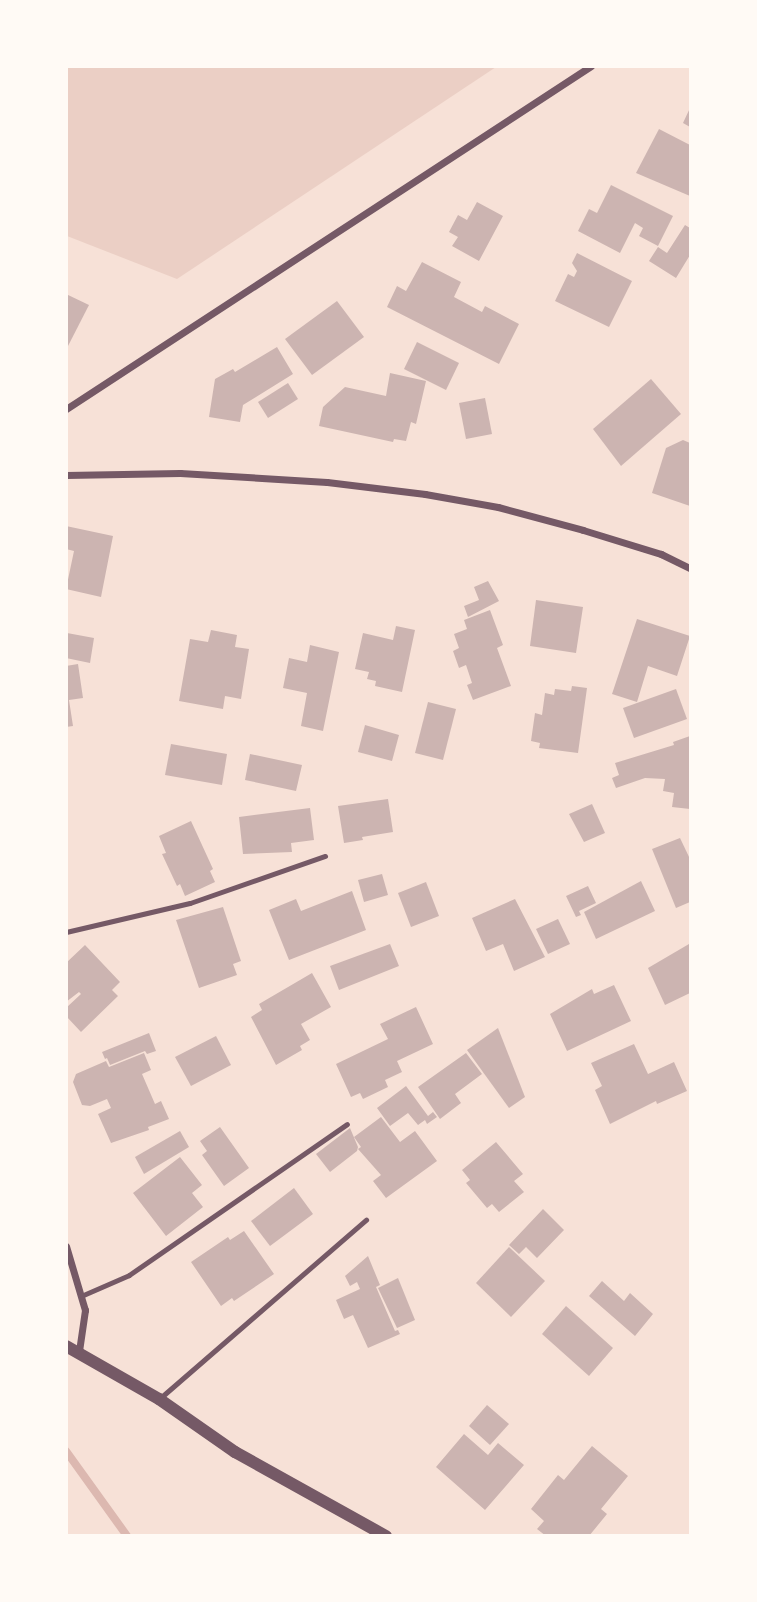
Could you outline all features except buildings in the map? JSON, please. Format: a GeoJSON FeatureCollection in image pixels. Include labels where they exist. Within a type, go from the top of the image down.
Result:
{"type":"FeatureCollection","features":[{"type":"Feature","properties":{"kind":"street"},"geometry":{"type":"LineString","coordinates":[[66,409],[591,66]]}},
{"type":"Feature","properties":{"kind":"street"},"geometry":{"type":"LineString","coordinates":[[66,475],[180,473],[327,482],[425,494],[498,507],[583,530],[661,554],[691,568]]}},
{"type":"Feature","properties":{"kind":"street"},"geometry":{"type":"LineString","coordinates":[[66,1246],[81,1296],[85,1328],[79,1351]]}},
{"type":"Feature","properties":{"kind":"street"},"geometry":{"type":"LineString","coordinates":[[66,1346],[159,1399],[235,1452],[386,1535]]}},
{"type":"Feature","properties":{"kind":"lane"},"geometry":{"type":"LineString","coordinates":[[66,932],[190,903],[325,856]]}},
{"type":"Feature","properties":{"kind":"lane"},"geometry":{"type":"LineString","coordinates":[[81,1296],[129,1275],[347,1124]]}},
{"type":"Feature","properties":{"kind":"lane"},"geometry":{"type":"LineString","coordinates":[[159,1399],[366,1220]]}},
{"type":"Feature","properties":{"kind":"shaded area"},"geometry":{"type":"Polygon","coordinates":[[[66,67],[496,67],[177,279],[67,236],[66,67]]]}},
{"type":"Feature","properties":{"kind":"waterway"},"geometry":{"type":"LineString","coordinates":[[66,1451],[127,1536]]}}]}
